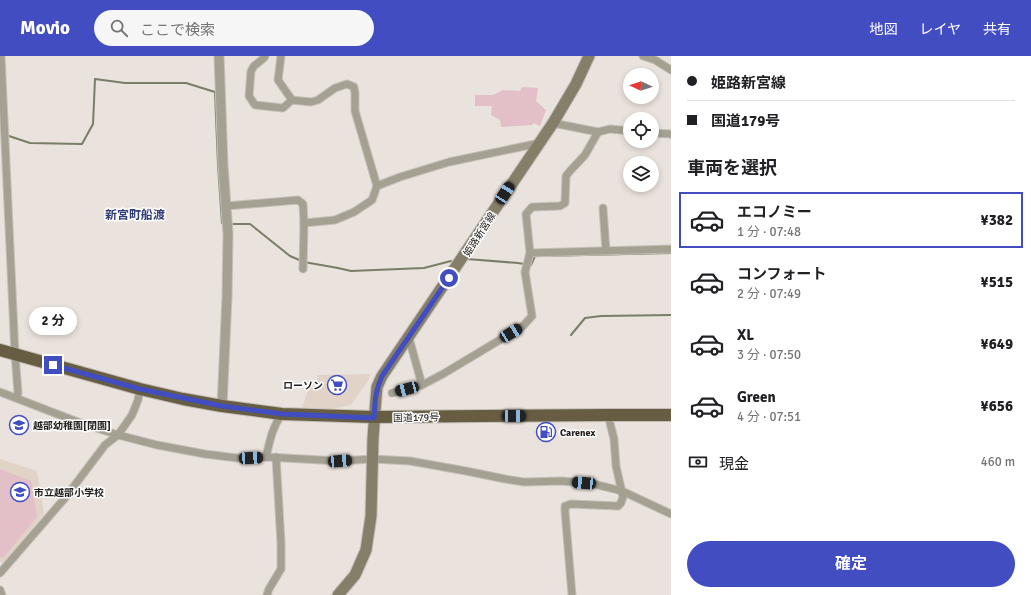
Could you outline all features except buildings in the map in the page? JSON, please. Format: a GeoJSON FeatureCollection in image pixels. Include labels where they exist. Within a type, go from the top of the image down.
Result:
{"type":"FeatureCollection","features":[{"type":"Feature","properties":{"kind":"highway","name":"国道179号"},"geometry":{"type":"LineString","coordinates":[[0,350],[140,389],[222,406],[282,414],[374,418],[671,415]]}},
{"type":"Feature","properties":{"kind":"main road","name":"姫路新宮線"},"geometry":{"type":"LineString","coordinates":[[338,595],[355,575],[366,550],[371,516],[374,418],[377,387],[382,376],[553,123],[576,84],[589,56]]}},
{"type":"Feature","properties":{"kind":"street"},"geometry":{"type":"LineString","coordinates":[[1,56],[3,167],[18,393],[16,397]]}},
{"type":"Feature","properties":{"kind":"street"},"geometry":{"type":"LineString","coordinates":[[219,56],[228,234],[222,406]]}},
{"type":"Feature","properties":{"kind":"street"},"geometry":{"type":"LineString","coordinates":[[265,56],[254,66],[251,71],[249,96],[255,105],[283,108],[292,100],[311,102],[318,100],[335,88],[347,84],[354,87],[355,111],[376,186],[372,200],[354,212],[335,220],[304,223]]}},
{"type":"Feature","properties":{"kind":"street"},"geometry":{"type":"LineString","coordinates":[[281,56],[278,80],[292,100]]}},
{"type":"Feature","properties":{"kind":"street"},"geometry":{"type":"LineString","coordinates":[[643,56],[654,60],[671,70]]}},
{"type":"Feature","properties":{"kind":"street"},"geometry":{"type":"LineString","coordinates":[[553,123],[598,132],[610,129],[623,130]]}},
{"type":"Feature","properties":{"kind":"street"},"geometry":{"type":"LineString","coordinates":[[392,393],[422,384],[443,374],[523,326],[532,316],[525,272],[530,253],[526,214],[532,207],[560,206],[565,203],[566,176],[585,155],[598,132]]}},
{"type":"Feature","properties":{"kind":"street"},"geometry":{"type":"LineString","coordinates":[[659,133],[671,134]]}},
{"type":"Feature","properties":{"kind":"street"},"geometry":{"type":"LineString","coordinates":[[376,186],[449,162],[540,143]]}},
{"type":"Feature","properties":{"kind":"street"},"geometry":{"type":"LineString","coordinates":[[226,206],[298,200],[303,204],[303,269]]}},
{"type":"Feature","properties":{"kind":"street"},"geometry":{"type":"LineString","coordinates":[[603,208],[606,251]]}},
{"type":"Feature","properties":{"kind":"street"},"geometry":{"type":"LineString","coordinates":[[530,253],[671,249]]}},
{"type":"Feature","properties":{"kind":"street"},"geometry":{"type":"LineString","coordinates":[[409,338],[422,384]]}},
{"type":"Feature","properties":{"kind":"street"},"geometry":{"type":"LineString","coordinates":[[1,568],[65,498],[105,445],[118,435],[132,415],[138,400],[140,389]]}},
{"type":"Feature","properties":{"kind":"street"},"geometry":{"type":"LineString","coordinates":[[0,392],[78,422],[118,435],[157,445],[205,454],[237,458],[276,457],[340,461],[372,459],[410,461],[524,482],[562,481],[594,484],[622,491],[671,514]]}},
{"type":"Feature","properties":{"kind":"street"},"geometry":{"type":"LineString","coordinates":[[266,457],[276,420],[282,414]]}},
{"type":"Feature","properties":{"kind":"street"},"geometry":{"type":"LineString","coordinates":[[572,595],[565,506],[571,504],[618,506],[623,497],[616,466],[614,439],[608,415]]}},
{"type":"Feature","properties":{"kind":"street"},"geometry":{"type":"LineString","coordinates":[[267,595],[281,569],[276,457]]}},
{"type":"Feature","properties":{"kind":"street"},"geometry":{"type":"LineString","coordinates":[[0,590],[2,595]]}},
{"type":"Feature","properties":{"kind":"shaded area"},"geometry":{"type":"Polygon","coordinates":[[[522,87],[538,88],[536,101],[546,110],[540,126],[534,123],[532,125],[501,127],[500,120],[491,115],[492,106],[475,106],[475,95],[493,95],[503,90],[520,91],[522,87]]]}},
{"type":"Feature","properties":{"kind":"shaded area"},"geometry":{"type":"Polygon","coordinates":[[[370,374],[368,381],[351,405],[331,409],[302,408],[309,387],[317,386],[317,375],[370,374]]]}},
{"type":"Feature","properties":{"kind":"shaded area","name":"市立越部小学校"},"geometry":{"type":"Polygon","coordinates":[[[0,459],[37,471],[44,514],[5,563],[0,562],[0,459]]]}},
{"type":"Feature","properties":{"kind":"shaded area","name":"市立越部小学校"},"geometry":{"type":"Polygon","coordinates":[[[0,469],[31,481],[37,517],[3,558],[0,557],[0,469]]]}},
{"type":"Feature","properties":{"kind":"waterway"},"geometry":{"type":"LineString","coordinates":[[9,136],[30,143],[82,144],[93,124],[95,79],[125,83],[186,83],[215,92],[222,223]]}},
{"type":"Feature","properties":{"kind":"waterway"},"geometry":{"type":"LineString","coordinates":[[233,224],[250,224],[290,256],[304,262],[351,271],[424,268],[451,261]]}},
{"type":"Feature","properties":{"kind":"waterway"},"geometry":{"type":"LineString","coordinates":[[544,256],[671,253]]}},
{"type":"Feature","properties":{"kind":"waterway"},"geometry":{"type":"LineString","coordinates":[[529,265],[531,265],[536,256]]}},
{"type":"Feature","properties":{"kind":"waterway"},"geometry":{"type":"LineString","coordinates":[[467,259],[524,264]]}},
{"type":"Feature","properties":{"kind":"waterway"},"geometry":{"type":"LineString","coordinates":[[571,335],[585,318],[601,316],[671,315]]}},
{"type":"Feature","properties":{"kind":"place","name":"ローソン"},"geometry":{"type":"Point","coordinates":[337,385]}},
{"type":"Feature","properties":{"kind":"place","name":"越部幼稚園[閉園]"},"geometry":{"type":"Point","coordinates":[19,425]}},
{"type":"Feature","properties":{"kind":"place","name":"Carenex"},"geometry":{"type":"Point","coordinates":[546,432]}},
{"type":"Feature","properties":{"kind":"place","name":"市立越部小学校"},"geometry":{"type":"Point","coordinates":[20,492]}},
{"type":"Feature","properties":{"kind":"district","name":"新宮町船渡"},"geometry":{"type":"Point","coordinates":[135,215]}},
{"type":"Feature","properties":{"kind":"route"},"geometry":{"type":"LineString","coordinates":[[53,365],[140,389],[222,406],[282,414],[374,418],[377,387],[382,376],[449,278]]}}]}
